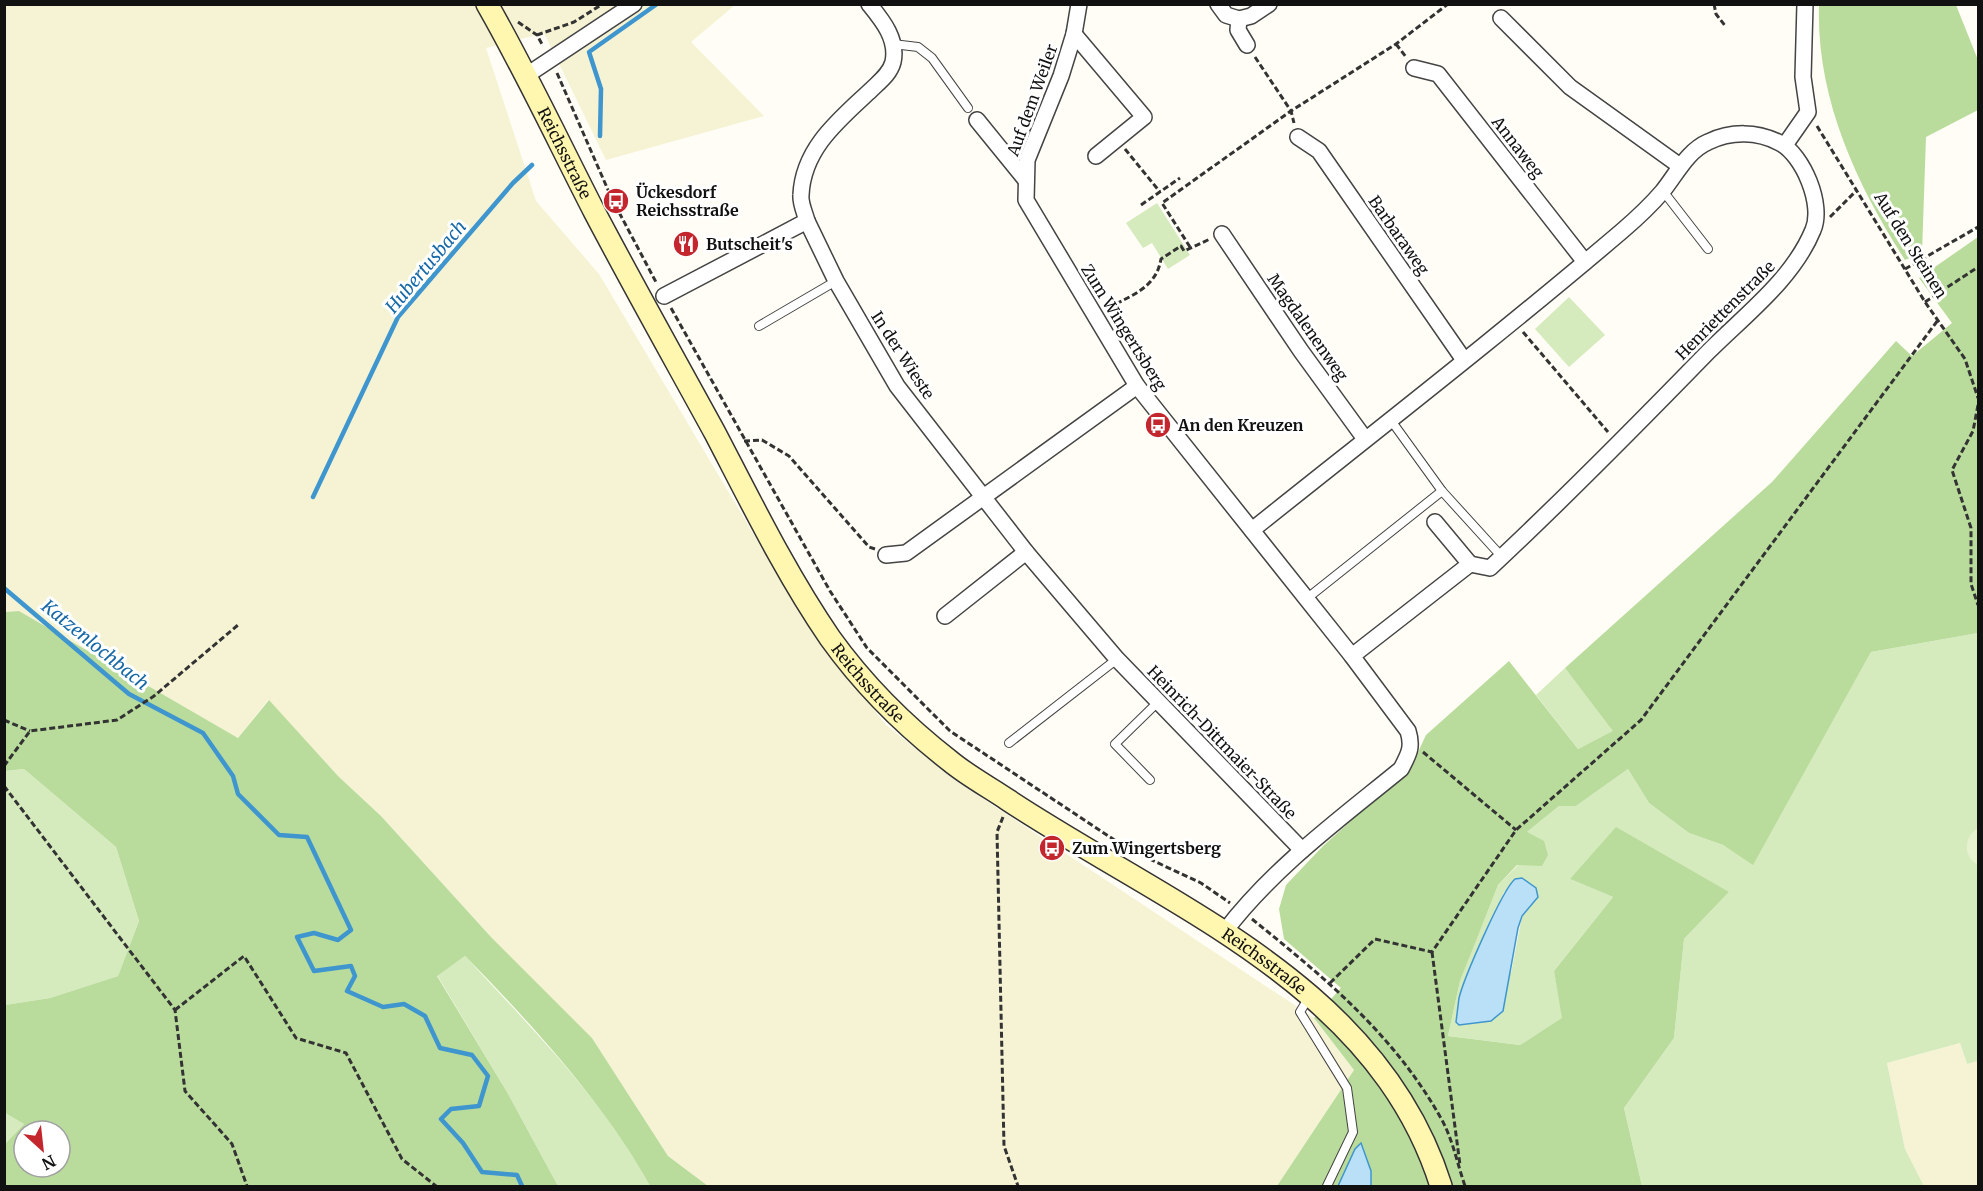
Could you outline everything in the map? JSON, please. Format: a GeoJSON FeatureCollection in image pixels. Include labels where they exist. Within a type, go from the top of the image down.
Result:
{"type":"FeatureCollection","features":[{"type":"Feature","properties":{"kind":"main road","name":"Reichsstraße"},"geometry":{"type":"LineString","coordinates":[[487,4],[527,75],[595,213],[806,600],[831,639],[864,680],[939,753],[1010,801],[1225,931],[1310,995],[1342,1025],[1386,1077],[1429,1147],[1441,1186]]}},
{"type":"Feature","properties":{"kind":"street"},"geometry":{"type":"LineString","coordinates":[[527,75],[634,4]]}},
{"type":"Feature","properties":{"kind":"street"},"geometry":{"type":"LineString","coordinates":[[869,4],[884,23],[893,44]]}},
{"type":"Feature","properties":{"kind":"street","name":"Auf dem Weiler"},"geometry":{"type":"LineString","coordinates":[[1025,179],[1027,160],[1061,76],[1074,34],[1079,4]]}},
{"type":"Feature","properties":{"kind":"street"},"geometry":{"type":"LineString","coordinates":[[1218,4],[1226,15],[1239,20],[1251,16],[1269,4]]}},
{"type":"Feature","properties":{"kind":"street"},"geometry":{"type":"LineString","coordinates":[[1252,530],[1585,262],[1634,220],[1663,190],[1680,166],[1704,143],[1734,133],[1768,137],[1785,145],[1808,112],[1803,77],[1805,4]]}},
{"type":"Feature","properties":{"kind":"street"},"geometry":{"type":"LineString","coordinates":[[1501,18],[1570,87],[1680,166]]}},
{"type":"Feature","properties":{"kind":"street"},"geometry":{"type":"LineString","coordinates":[[1239,20],[1238,30],[1247,45]]}},
{"type":"Feature","properties":{"kind":"street","name":"Auf dem Weiler"},"geometry":{"type":"LineString","coordinates":[[1074,34],[1144,117],[1096,156]]}},
{"type":"Feature","properties":{"kind":"street","name":"In der Wieste"},"geometry":{"type":"LineString","coordinates":[[893,44],[893,62],[886,76],[822,136],[809,162],[800,195],[807,221],[836,281],[897,386],[984,498]]}},
{"type":"Feature","properties":{"kind":"street","name":"Annaweg"},"geometry":{"type":"LineString","coordinates":[[1414,68],[1438,74],[1585,262]]}},
{"type":"Feature","properties":{"kind":"street","name":"Zum Wingertsberg"},"geometry":{"type":"LineString","coordinates":[[972,114],[1025,179],[1026,200],[1137,386],[1305,600],[1352,656],[1408,731],[1412,743]]}},
{"type":"Feature","properties":{"kind":"street","name":"Barbaraweg"},"geometry":{"type":"LineString","coordinates":[[1298,137],[1319,151],[1464,360]]}},
{"type":"Feature","properties":{"kind":"street","name":"Henriettenstraße"},"geometry":{"type":"LineString","coordinates":[[1470,564],[1490,568],[1502,557],[1618,444],[1795,265],[1815,227],[1816,203],[1810,181],[1785,145]]}},
{"type":"Feature","properties":{"kind":"street"},"geometry":{"type":"LineString","coordinates":[[664,296],[807,221]]}},
{"type":"Feature","properties":{"kind":"street","name":"Magdalenenweg"},"geometry":{"type":"LineString","coordinates":[[1222,234],[1301,351],[1365,439]]}},
{"type":"Feature","properties":{"kind":"street"},"geometry":{"type":"LineString","coordinates":[[886,555],[906,553],[1137,386]]}},
{"type":"Feature","properties":{"kind":"street","name":"Heinrich-Dittmaier-Straße"},"geometry":{"type":"LineString","coordinates":[[984,498],[1026,552],[1117,659],[1302,850]]}},
{"type":"Feature","properties":{"kind":"street"},"geometry":{"type":"LineString","coordinates":[[1352,656],[1470,564],[1435,522]]}},
{"type":"Feature","properties":{"kind":"street"},"geometry":{"type":"LineString","coordinates":[[945,616],[1026,552]]}},
{"type":"Feature","properties":{"kind":"street"},"geometry":{"type":"LineString","coordinates":[[1225,931],[1241,910],[1302,850],[1401,768],[1411,752],[1412,743]]}},
{"type":"Feature","properties":{"kind":"lane","name":"Zum Wingertsberg"},"geometry":{"type":"LineString","coordinates":[[893,44],[918,47],[932,58],[972,114]]}},
{"type":"Feature","properties":{"kind":"lane"},"geometry":{"type":"LineString","coordinates":[[1663,190],[1708,249]]}},
{"type":"Feature","properties":{"kind":"lane"},"geometry":{"type":"LineString","coordinates":[[759,326],[836,281]]}},
{"type":"Feature","properties":{"kind":"lane"},"geometry":{"type":"LineString","coordinates":[[1390,419],[1442,491],[1502,557]]}},
{"type":"Feature","properties":{"kind":"lane"},"geometry":{"type":"LineString","coordinates":[[1305,600],[1442,491]]}},
{"type":"Feature","properties":{"kind":"lane"},"geometry":{"type":"LineString","coordinates":[[1009,743],[1117,659]]}},
{"type":"Feature","properties":{"kind":"lane"},"geometry":{"type":"LineString","coordinates":[[1150,780],[1115,744],[1158,702]]}},
{"type":"Feature","properties":{"kind":"lane"},"geometry":{"type":"LineString","coordinates":[[1310,995],[1300,1012],[1347,1088],[1353,1132],[1328,1186]]}},
{"type":"Feature","properties":{"kind":"path"},"geometry":{"type":"LineString","coordinates":[[537,35],[574,21],[603,4]]}},
{"type":"Feature","properties":{"kind":"path"},"geometry":{"type":"LineString","coordinates":[[1190,247],[1162,203],[1291,111],[1396,44],[1448,4]]}},
{"type":"Feature","properties":{"kind":"path"},"geometry":{"type":"LineString","coordinates":[[1714,4],[1716,14],[1726,27]]}},
{"type":"Feature","properties":{"kind":"path"},"geometry":{"type":"LineString","coordinates":[[513,14],[518,23],[537,35],[551,61],[612,199],[664,296],[743,441],[830,591],[867,648],[950,731],[1128,849],[1201,883],[1241,910]]}},
{"type":"Feature","properties":{"kind":"path"},"geometry":{"type":"LineString","coordinates":[[1247,45],[1291,111],[1298,137]]}},
{"type":"Feature","properties":{"kind":"path","name":"Auf den Steinen"},"geometry":{"type":"LineString","coordinates":[[1808,112],[1924,302],[1965,359],[1978,398]]}},
{"type":"Feature","properties":{"kind":"path"},"geometry":{"type":"LineString","coordinates":[[1116,138],[1160,192]]}},
{"type":"Feature","properties":{"kind":"path"},"geometry":{"type":"LineString","coordinates":[[1141,205],[1180,178]]}},
{"type":"Feature","properties":{"kind":"path"},"geometry":{"type":"LineString","coordinates":[[1905,269],[1978,227]]}},
{"type":"Feature","properties":{"kind":"path"},"geometry":{"type":"LineString","coordinates":[[1094,317],[1152,283],[1159,272],[1161,259],[1181,246],[1184,251],[1222,234]]}},
{"type":"Feature","properties":{"kind":"path"},"geometry":{"type":"LineString","coordinates":[[1924,302],[1978,267]]}},
{"type":"Feature","properties":{"kind":"path"},"geometry":{"type":"LineString","coordinates":[[1514,321],[1618,444]]}},
{"type":"Feature","properties":{"kind":"path"},"geometry":{"type":"LineString","coordinates":[[1461,1173],[1432,952],[1516,830],[1641,720],[1938,321]]}},
{"type":"Feature","properties":{"kind":"path"},"geometry":{"type":"LineString","coordinates":[[1978,405],[1973,431],[1952,470],[1971,528],[1971,584],[1978,605]]}},
{"type":"Feature","properties":{"kind":"path"},"geometry":{"type":"LineString","coordinates":[[723,450],[743,441],[762,440],[789,456],[869,547],[886,555]]}},
{"type":"Feature","properties":{"kind":"path"},"geometry":{"type":"LineString","coordinates":[[4,720],[30,731],[117,720],[154,696],[238,625]]}},
{"type":"Feature","properties":{"kind":"path"},"geometry":{"type":"LineString","coordinates":[[4,765],[30,731]]}},
{"type":"Feature","properties":{"kind":"path"},"geometry":{"type":"LineString","coordinates":[[1412,743],[1516,830]]}},
{"type":"Feature","properties":{"kind":"path"},"geometry":{"type":"LineString","coordinates":[[4,786],[175,1010],[185,1090],[232,1144],[247,1186]]}},
{"type":"Feature","properties":{"kind":"path"},"geometry":{"type":"LineString","coordinates":[[1010,801],[997,832],[1004,1146],[1018,1186]]}},
{"type":"Feature","properties":{"kind":"path"},"geometry":{"type":"LineString","coordinates":[[1330,982],[1375,939],[1432,952]]}},
{"type":"Feature","properties":{"kind":"path"},"geometry":{"type":"LineString","coordinates":[[175,1010],[244,956],[296,1038],[346,1053],[402,1159],[436,1186]]}},
{"type":"Feature","properties":{"kind":"shaded area"},"geometry":{"type":"Polygon","coordinates":[[[5,5],[735,5],[691,42],[764,116],[606,160],[544,33],[486,48],[536,201],[599,274],[801,614],[885,724],[952,778],[1314,1018],[1354,1070],[1277,1186],[708,1186],[668,1156],[592,1038],[491,937],[381,816],[338,776],[268,700],[238,738],[19,611],[5,612],[5,5]]]}},
{"type":"Feature","properties":{"kind":"shaded area"},"geometry":{"type":"Polygon","coordinates":[[[1960,1043],[1967,1064],[1978,1061],[1978,1186],[1924,1186],[1905,1149],[1887,1063],[1960,1043]]]}},
{"type":"Feature","properties":{"kind":"green space"},"geometry":{"type":"Polygon","coordinates":[[[1819,5],[1956,5],[1978,60],[1978,110],[1926,137],[1922,253],[1905,260],[1870,201],[1842,138],[1824,73],[1819,5]]]}},
{"type":"Feature","properties":{"kind":"green space"},"geometry":{"type":"Polygon","coordinates":[[[1157,203],[1190,255],[1168,269],[1152,243],[1143,248],[1126,223],[1157,203]]]}},
{"type":"Feature","properties":{"kind":"green space"},"geometry":{"type":"Polygon","coordinates":[[[1978,237],[1978,633],[1871,652],[1753,865],[1723,845],[1689,833],[1649,803],[1628,769],[1576,806],[1559,806],[1527,832],[1544,841],[1548,855],[1542,866],[1517,865],[1498,885],[1460,981],[1448,1036],[1520,1045],[1562,1018],[1554,971],[1613,897],[1570,879],[1616,827],[1729,892],[1684,939],[1674,1038],[1624,1108],[1642,1186],[1371,1186],[1371,1171],[1363,1147],[1355,1149],[1338,1186],[1277,1186],[1354,1070],[1314,1018],[1341,988],[1284,939],[1279,909],[1286,885],[1323,846],[1411,767],[1426,735],[1509,661],[1578,749],[1613,731],[1565,668],[1772,482],[1896,341],[1912,356],[1952,323],[1919,278],[1978,237]]]}},
{"type":"Feature","properties":{"kind":"green space"},"geometry":{"type":"Polygon","coordinates":[[[1569,297],[1605,335],[1569,367],[1535,329],[1569,297]]]}},
{"type":"Feature","properties":{"kind":"green space"},"geometry":{"type":"Polygon","coordinates":[[[19,611],[238,738],[269,700],[338,776],[381,816],[491,937],[592,1038],[668,1156],[708,1186],[650,1186],[612,1125],[565,1065],[465,956],[437,976],[507,1092],[558,1186],[5,1186],[5,1144],[12,1137],[12,1179],[72,1179],[72,1119],[15,1119],[5,1113],[5,1005],[50,998],[118,976],[139,921],[116,847],[24,769],[5,771],[5,612],[19,611]]]}},
{"type":"Feature","properties":{"kind":"green space"},"geometry":{"type":"Polygon","coordinates":[[[1978,633],[1978,1061],[1967,1064],[1960,1043],[1887,1063],[1905,1149],[1924,1186],[1642,1186],[1624,1108],[1674,1038],[1684,939],[1729,892],[1570,879],[1613,897],[1554,971],[1563,1018],[1520,1045],[1448,1036],[1460,981],[1498,885],[1518,865],[1527,832],[1559,806],[1576,806],[1628,769],[1649,803],[1689,833],[1723,845],[1753,864],[1871,652],[1978,633]],[[1529,882],[1504,892],[1459,998],[1511,973],[1522,916],[1538,897],[1536,888],[1529,882]]]}},
{"type":"Feature","properties":{"kind":"green space"},"geometry":{"type":"Polygon","coordinates":[[[1565,668],[1614,731],[1578,749],[1536,695],[1565,668]]]}},
{"type":"Feature","properties":{"kind":"green space"},"geometry":{"type":"Polygon","coordinates":[[[24,769],[116,847],[139,921],[118,976],[50,998],[5,1005],[5,771],[24,769]]]}},
{"type":"Feature","properties":{"kind":"green space"},"geometry":{"type":"Polygon","coordinates":[[[1978,828],[1978,865],[1969,857],[1967,846],[1970,836],[1978,828]]]}},
{"type":"Feature","properties":{"kind":"green space"},"geometry":{"type":"Polygon","coordinates":[[[465,956],[589,1094],[632,1154],[650,1186],[558,1186],[507,1092],[437,975],[465,956]]]}},
{"type":"Feature","properties":{"kind":"green space"},"geometry":{"type":"Polygon","coordinates":[[[5,1113],[15,1119],[12,1119],[12,1137],[5,1144],[5,1113]]]}},
{"type":"Feature","properties":{"kind":"water"},"geometry":{"type":"Polygon","coordinates":[[[1522,878],[1536,888],[1538,897],[1522,916],[1518,928],[1503,1011],[1491,1021],[1459,1025],[1456,1022],[1459,998],[1475,954],[1509,886],[1515,879],[1522,878]]]}},
{"type":"Feature","properties":{"kind":"water"},"geometry":{"type":"Polygon","coordinates":[[[1361,1143],[1371,1171],[1371,1186],[1338,1186],[1355,1149],[1361,1143]]]}},
{"type":"Feature","properties":{"kind":"waterway","name":"Hubertusbach"},"geometry":{"type":"LineString","coordinates":[[600,136],[601,89],[589,52],[657,4]]}},
{"type":"Feature","properties":{"kind":"waterway","name":"Hubertusbach"},"geometry":{"type":"LineString","coordinates":[[313,497],[398,317],[513,183],[532,165]]}},
{"type":"Feature","properties":{"kind":"waterway","name":"Katzenlochbach"},"geometry":{"type":"LineString","coordinates":[[4,588],[129,694],[203,733],[233,776],[238,794],[279,835],[307,837],[351,930],[338,940],[314,933],[297,937],[314,971],[351,966],[355,976],[347,991],[383,1007],[404,1004],[425,1016],[440,1048],[472,1055],[488,1076],[479,1106],[451,1109],[441,1119],[463,1143],[482,1172],[517,1175],[522,1186]]}},
{"type":"Feature","properties":{"kind":"place","name":"Ückesdorf Reichsstraße"},"geometry":{"type":"Point","coordinates":[616,201]}},
{"type":"Feature","properties":{"kind":"place","name":"Butscheit's"},"geometry":{"type":"Point","coordinates":[686,244]}},
{"type":"Feature","properties":{"kind":"place","name":"An den Kreuzen"},"geometry":{"type":"Point","coordinates":[1158,425]}},
{"type":"Feature","properties":{"kind":"place","name":"Zum Wingertsberg"},"geometry":{"type":"Point","coordinates":[1052,848]}}]}
